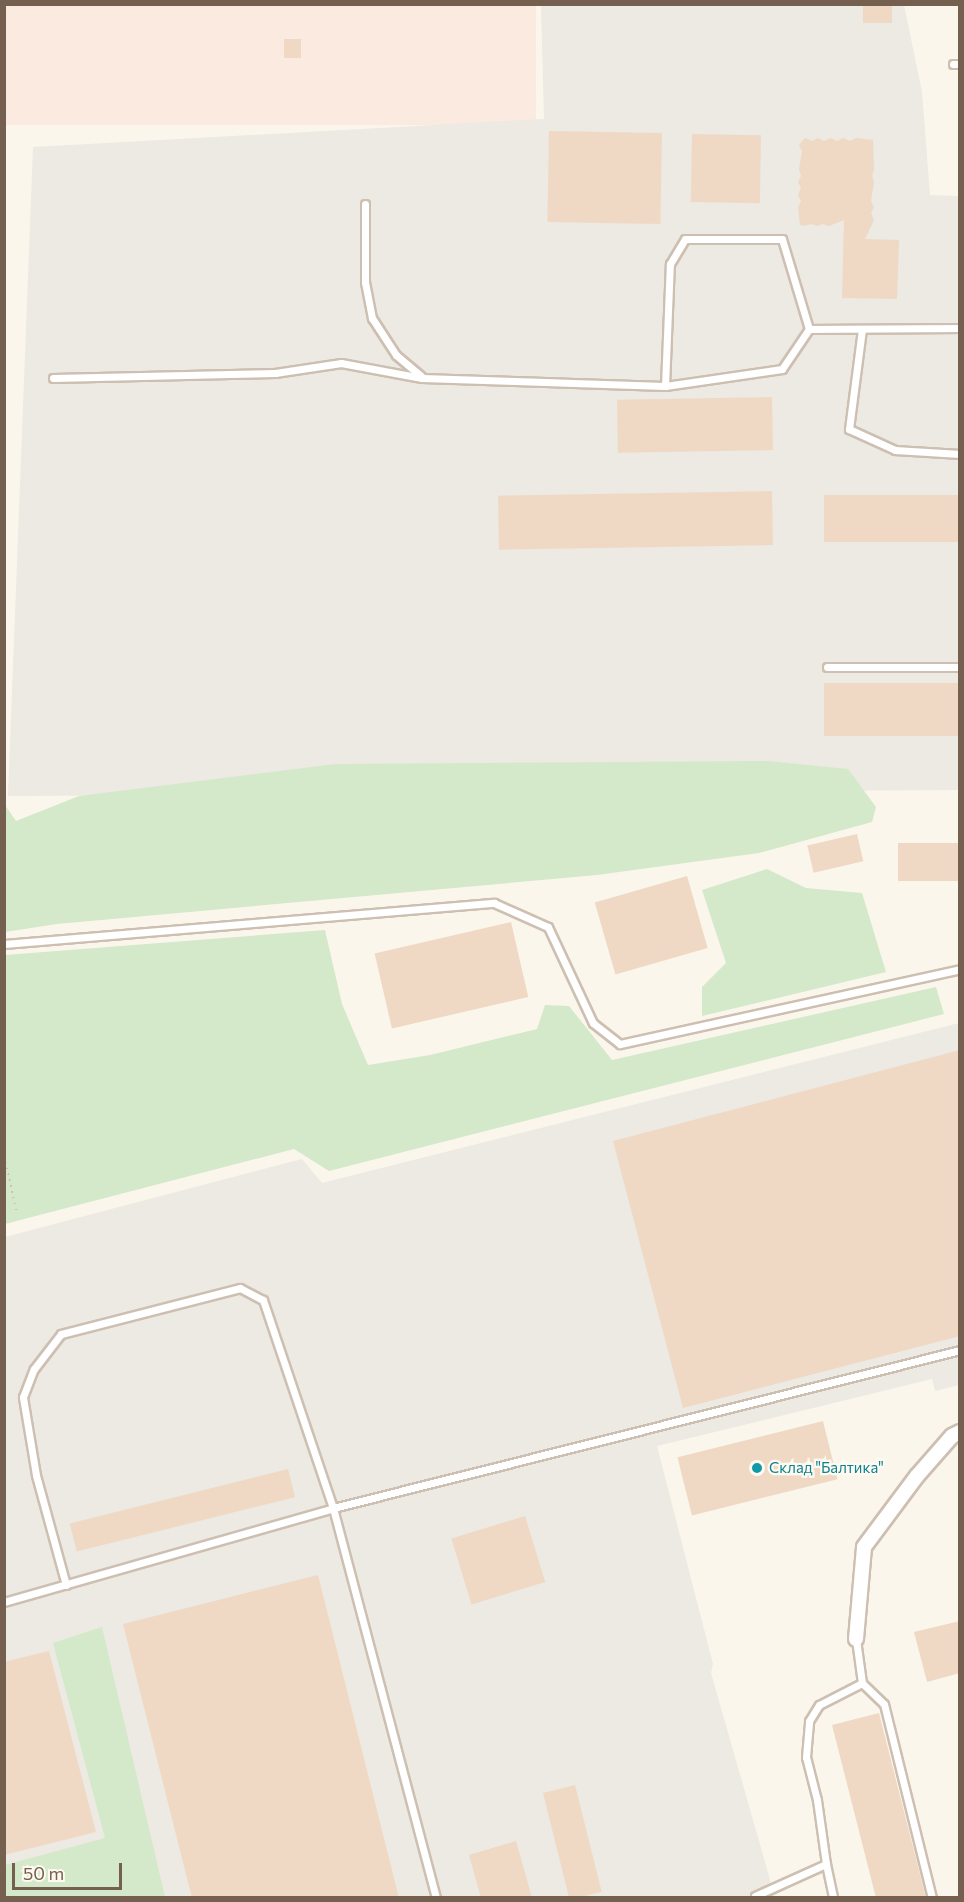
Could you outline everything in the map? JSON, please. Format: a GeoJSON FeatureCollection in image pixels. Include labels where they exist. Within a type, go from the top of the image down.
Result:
{"type":"FeatureCollection","features":[{"type":"Feature","properties":{"kind":"street"},"geometry":{"type":"LineString","coordinates":[[856,1639],[864,1547],[917,1476],[952,1436],[960,1432]]}},
{"type":"Feature","properties":{"kind":"lane"},"geometry":{"type":"LineString","coordinates":[[365,204],[365,282],[372,318],[396,355],[423,378]]}},
{"type":"Feature","properties":{"kind":"lane"},"geometry":{"type":"LineString","coordinates":[[665,386],[670,264],[685,239],[782,239],[809,329]]}},
{"type":"Feature","properties":{"kind":"lane"},"geometry":{"type":"LineString","coordinates":[[862,328],[849,429],[895,450],[960,454]]}},
{"type":"Feature","properties":{"kind":"lane"},"geometry":{"type":"LineString","coordinates":[[809,329],[960,328]]}},
{"type":"Feature","properties":{"kind":"lane"},"geometry":{"type":"LineString","coordinates":[[53,378],[275,373],[341,363],[423,378],[665,386],[782,369],[809,329]]}},
{"type":"Feature","properties":{"kind":"lane"},"geometry":{"type":"LineString","coordinates":[[827,667],[960,667]]}},
{"type":"Feature","properties":{"kind":"lane"},"geometry":{"type":"LineString","coordinates":[[4,944],[494,903],[548,927],[593,1023],[620,1044],[960,969]]}},
{"type":"Feature","properties":{"kind":"lane"},"geometry":{"type":"LineString","coordinates":[[66,1585],[36,1475],[23,1396],[34,1369],[61,1334],[240,1288],[263,1300],[333,1508],[436,1898]]}},
{"type":"Feature","properties":{"kind":"lane"},"geometry":{"type":"LineString","coordinates":[[4,1602],[333,1508],[960,1350]]}},
{"type":"Feature","properties":{"kind":"lane"},"geometry":{"type":"LineString","coordinates":[[856,1639],[862,1683],[884,1704],[932,1898]]}},
{"type":"Feature","properties":{"kind":"lane"},"geometry":{"type":"LineString","coordinates":[[833,1898],[817,1800],[806,1757],[809,1721],[819,1705],[862,1683]]}},
{"type":"Feature","properties":{"kind":"lane"},"geometry":{"type":"LineString","coordinates":[[755,1896],[826,1864]]}},
{"type":"Feature","properties":{"kind":"path"},"geometry":{"type":"LineString","coordinates":[[4,1156],[17,1213]]}},
{"type":"Feature","properties":{"kind":"shaded area"},"geometry":{"type":"Polygon","coordinates":[[[4,5],[536,5],[536,125],[4,125],[4,5]]]}},
{"type":"Feature","properties":{"kind":"shaded area"},"geometry":{"type":"Polygon","coordinates":[[[541,5],[904,5],[922,92],[930,195],[959,196],[959,790],[8,796],[33,147],[544,119],[541,5]]]}},
{"type":"Feature","properties":{"kind":"shaded area"},"geometry":{"type":"Polygon","coordinates":[[[959,1023],[959,1385],[935,1391],[932,1379],[657,1446],[713,1664],[711,1673],[775,1897],[5,1898],[5,1237],[302,1159],[322,1183],[959,1023]]]}},
{"type":"Feature","properties":{"kind":"green space"},"geometry":{"type":"Polygon","coordinates":[[[768,761],[848,769],[876,807],[872,822],[759,853],[597,875],[57,924],[5,932],[5,805],[16,821],[79,796],[336,764],[768,761]]]}},
{"type":"Feature","properties":{"kind":"green space"},"geometry":{"type":"Polygon","coordinates":[[[767,869],[806,888],[862,893],[886,972],[702,1016],[702,987],[726,963],[702,890],[767,869]]]}},
{"type":"Feature","properties":{"kind":"green space"},"geometry":{"type":"Polygon","coordinates":[[[325,930],[342,1004],[368,1065],[430,1055],[537,1029],[545,1005],[569,1006],[612,1060],[936,987],[944,1014],[329,1171],[294,1149],[5,1224],[5,955],[325,930]]]}},
{"type":"Feature","properties":{"kind":"green space"},"geometry":{"type":"Polygon","coordinates":[[[102,1627],[165,1897],[5,1897],[5,1865],[105,1838],[53,1643],[102,1627]]]}},
{"type":"Feature","properties":{"kind":"building"},"geometry":{"type":"Polygon","coordinates":[[[863,4],[892,4],[892,23],[863,23],[863,4]]]}},
{"type":"Feature","properties":{"kind":"building"},"geometry":{"type":"Polygon","coordinates":[[[284,39],[301,39],[301,58],[284,58],[284,39]]]}},
{"type":"Feature","properties":{"kind":"building"},"geometry":{"type":"Polygon","coordinates":[[[549,131],[662,133],[660,224],[547,222],[549,131]]]}},
{"type":"Feature","properties":{"kind":"building"},"geometry":{"type":"Polygon","coordinates":[[[692,134],[761,135],[760,203],[691,202],[692,134]]]}},
{"type":"Feature","properties":{"kind":"building"},"geometry":{"type":"Polygon","coordinates":[[[805,138],[812,141],[818,138],[824,141],[831,138],[837,141],[843,138],[850,141],[856,138],[873,140],[874,170],[872,176],[874,182],[871,201],[874,207],[871,213],[874,220],[865,239],[899,240],[897,299],[842,298],[844,220],[829,226],[800,225],[798,207],[801,201],[798,195],[801,188],[798,182],[801,176],[799,169],[802,151],[799,145],[805,138]]]}},
{"type":"Feature","properties":{"kind":"building"},"geometry":{"type":"Polygon","coordinates":[[[772,397],[773,450],[618,453],[617,400],[772,397]]]}},
{"type":"Feature","properties":{"kind":"building"},"geometry":{"type":"Polygon","coordinates":[[[772,491],[773,545],[499,550],[498,496],[772,491]]]}},
{"type":"Feature","properties":{"kind":"building"},"geometry":{"type":"Polygon","coordinates":[[[824,495],[960,495],[960,542],[824,542],[824,495]]]}},
{"type":"Feature","properties":{"kind":"building"},"geometry":{"type":"Polygon","coordinates":[[[824,683],[960,683],[960,736],[824,736],[824,683]]]}},
{"type":"Feature","properties":{"kind":"building"},"geometry":{"type":"Polygon","coordinates":[[[857,834],[863,861],[814,873],[807,845],[857,834]]]}},
{"type":"Feature","properties":{"kind":"building"},"geometry":{"type":"Polygon","coordinates":[[[898,843],[960,843],[960,881],[898,881],[898,843]]]}},
{"type":"Feature","properties":{"kind":"building"},"geometry":{"type":"Polygon","coordinates":[[[687,876],[708,948],[615,975],[595,902],[687,876]]]}},
{"type":"Feature","properties":{"kind":"building"},"geometry":{"type":"Polygon","coordinates":[[[511,922],[528,997],[392,1029],[375,953],[511,922]]]}},
{"type":"Feature","properties":{"kind":"building"},"geometry":{"type":"Polygon","coordinates":[[[960,1050],[960,1336],[683,1408],[613,1141],[960,1050]]]}},
{"type":"Feature","properties":{"kind":"building","name":"Склад \"Балтика\""},"geometry":{"type":"Polygon","coordinates":[[[823,1421],[838,1479],[692,1516],[677,1457],[823,1421]]]}},
{"type":"Feature","properties":{"kind":"building"},"geometry":{"type":"Polygon","coordinates":[[[288,1469],[295,1497],[77,1552],[70,1523],[288,1469]]]}},
{"type":"Feature","properties":{"kind":"building"},"geometry":{"type":"Polygon","coordinates":[[[525,1516],[545,1582],[472,1604],[451,1539],[525,1516]]]}},
{"type":"Feature","properties":{"kind":"building"},"geometry":{"type":"Polygon","coordinates":[[[318,1575],[399,1898],[192,1898],[123,1624],[318,1575]]]}},
{"type":"Feature","properties":{"kind":"building"},"geometry":{"type":"Polygon","coordinates":[[[960,1621],[960,1673],[927,1682],[914,1632],[960,1621]]]}},
{"type":"Feature","properties":{"kind":"building"},"geometry":{"type":"Polygon","coordinates":[[[49,1651],[96,1832],[4,1855],[4,1662],[49,1651]]]}},
{"type":"Feature","properties":{"kind":"building"},"geometry":{"type":"Polygon","coordinates":[[[879,1713],[926,1898],[876,1898],[832,1725],[879,1713]]]}},
{"type":"Feature","properties":{"kind":"building"},"geometry":{"type":"Polygon","coordinates":[[[575,1785],[602,1892],[569,1898],[543,1793],[575,1785]]]}},
{"type":"Feature","properties":{"kind":"building"},"geometry":{"type":"Polygon","coordinates":[[[516,1841],[532,1898],[481,1898],[469,1855],[516,1841]]]}},
{"type":"Feature","properties":{"kind":"place","name":"Склад \"Балтика\""},"geometry":{"type":"Point","coordinates":[757,1468]}}]}
